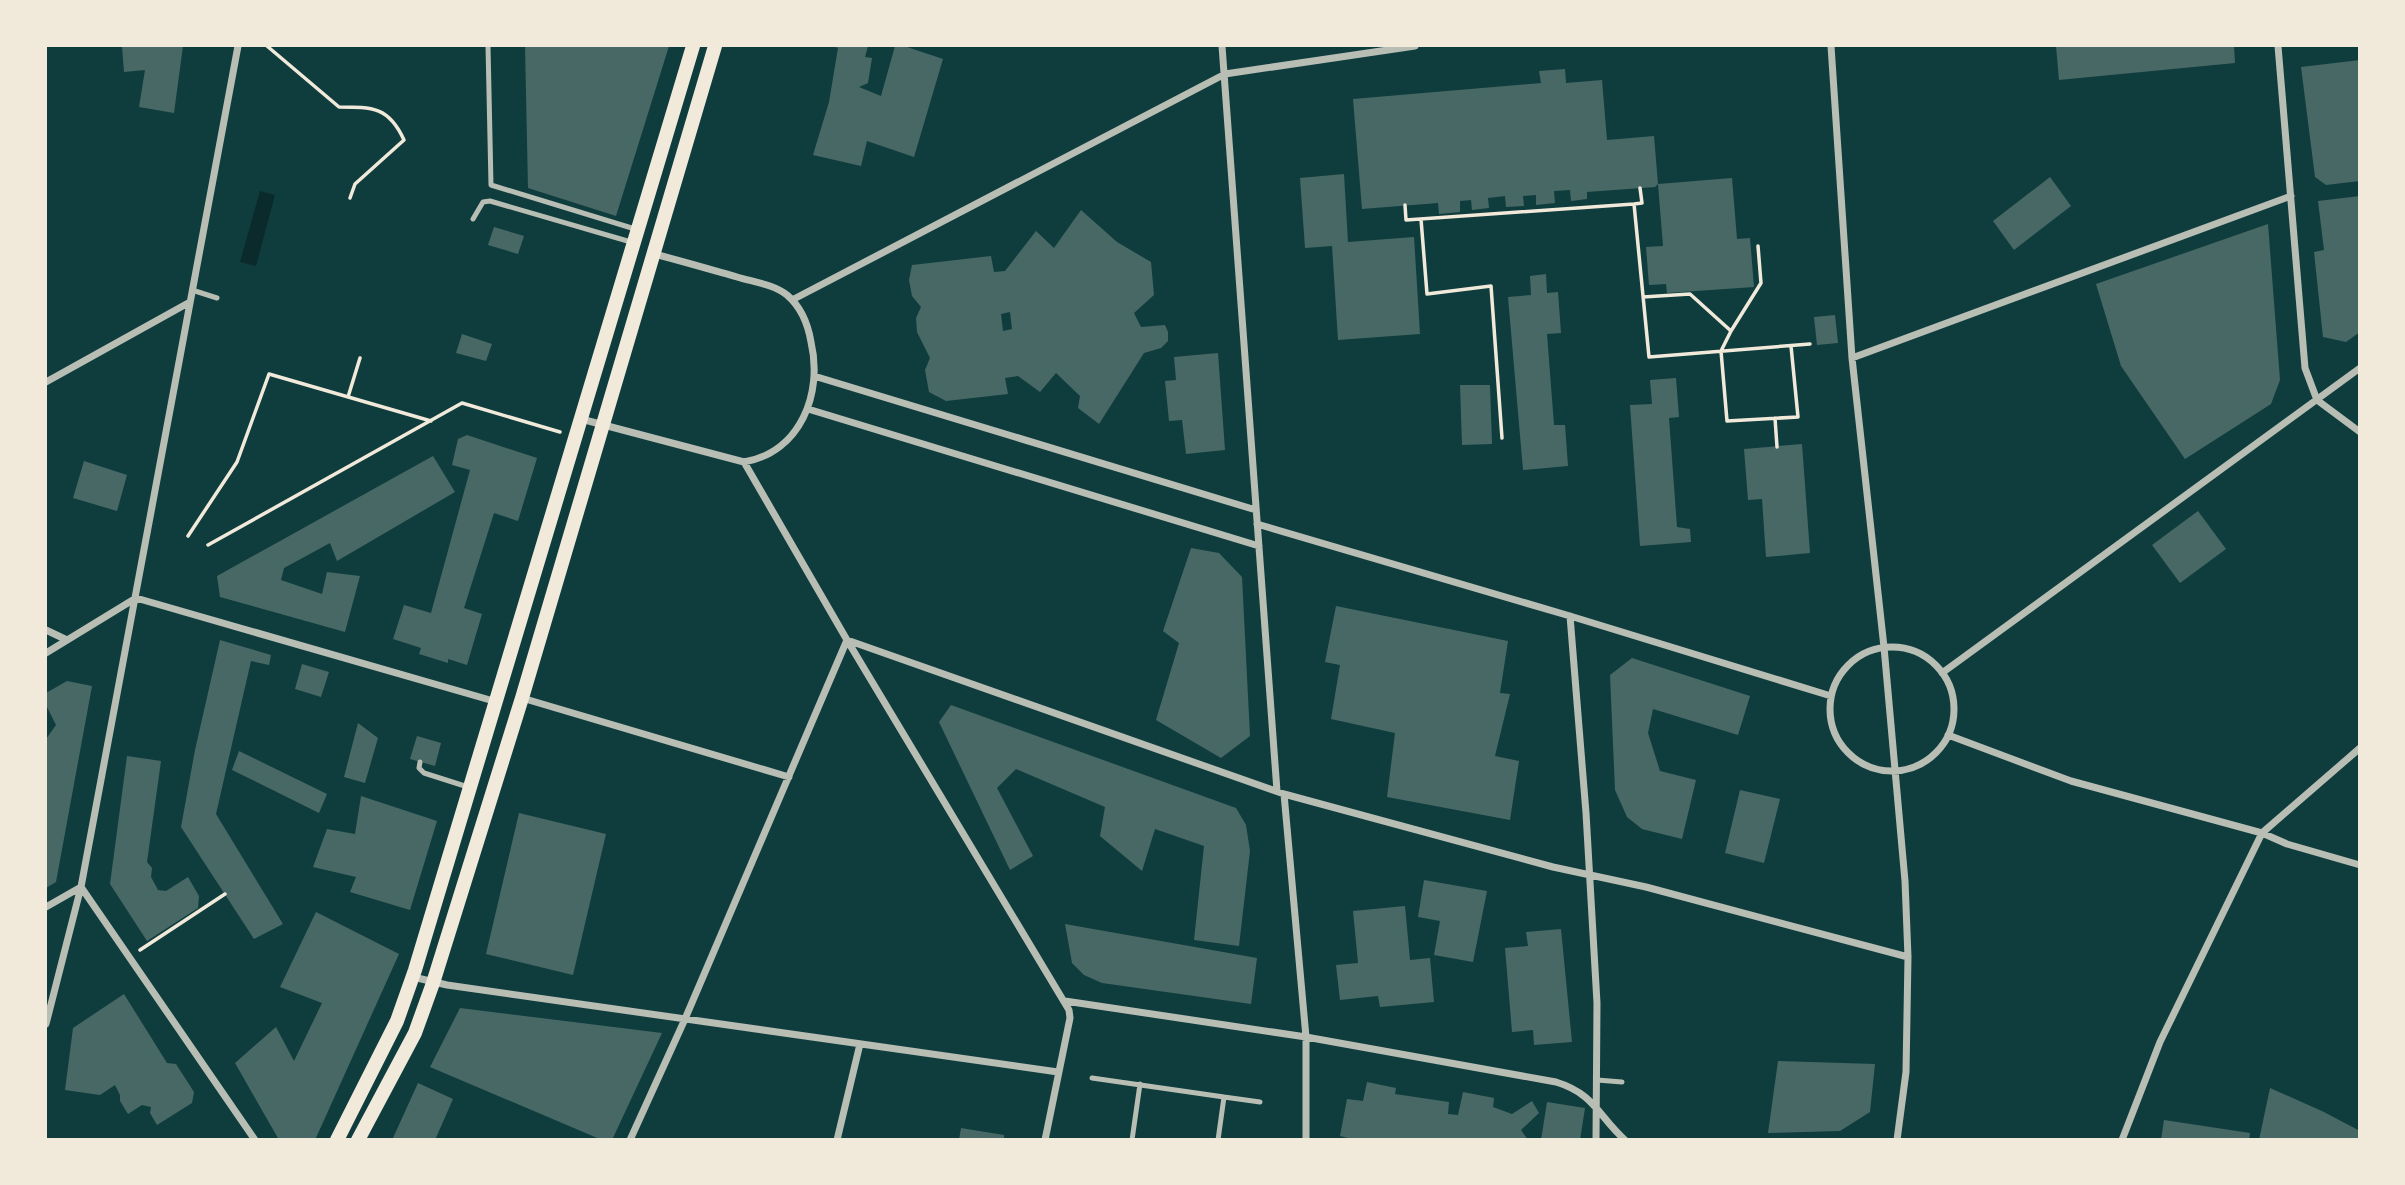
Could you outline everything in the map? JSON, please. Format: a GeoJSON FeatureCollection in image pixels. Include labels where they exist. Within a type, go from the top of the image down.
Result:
{"type":"FeatureCollection","features":[{"type":"Feature","properties":{"kind":"main road"},"geometry":{"type":"LineString","coordinates":[[337,1139],[397,1021],[412,977],[693,46]]}},
{"type":"Feature","properties":{"kind":"main road"},"geometry":{"type":"LineString","coordinates":[[358,1139],[415,1033],[433,983],[522,698],[715,46]]}},
{"type":"Feature","properties":{"kind":"street"},"geometry":{"type":"LineString","coordinates":[[46,1024],[80,887],[238,46]]}},
{"type":"Feature","properties":{"kind":"street"},"geometry":{"type":"LineString","coordinates":[[1222,46],[1257,524],[1280,793],[1306,1037],[1306,1139]]}},
{"type":"Feature","properties":{"kind":"street"},"geometry":{"type":"LineString","coordinates":[[792,300],[1225,74],[1415,46]]}},
{"type":"Feature","properties":{"kind":"street"},"geometry":{"type":"LineString","coordinates":[[1831,46],[1852,358],[1884,647],[1905,881],[1908,957],[1906,1072],[1897,1139]]}},
{"type":"Feature","properties":{"kind":"street"},"geometry":{"type":"LineString","coordinates":[[2278,46],[2305,368],[2317,400],[2360,432]]}},
{"type":"Feature","properties":{"kind":"street"},"geometry":{"type":"LineString","coordinates":[[1852,358],[2291,196]]}},
{"type":"Feature","properties":{"kind":"street"},"geometry":{"type":"LineString","coordinates":[[581,419],[744,462],[755,460],[776,448],[800,425],[808,410],[814,376],[812,345],[808,326],[792,300],[776,288],[654,254]]}},
{"type":"Feature","properties":{"kind":"street"},"geometry":{"type":"LineString","coordinates":[[46,382],[190,302]]}},
{"type":"Feature","properties":{"kind":"street"},"geometry":{"type":"LineString","coordinates":[[1942,673],[2360,368]]}},
{"type":"Feature","properties":{"kind":"street"},"geometry":{"type":"LineString","coordinates":[[814,376],[1256,510]]}},
{"type":"Feature","properties":{"kind":"street"},"geometry":{"type":"LineString","coordinates":[[808,410],[1259,546]]}},
{"type":"Feature","properties":{"kind":"street"},"geometry":{"type":"LineString","coordinates":[[744,462],[847,640],[1065,1001],[1070,1018],[1045,1139]]}},
{"type":"Feature","properties":{"kind":"street"},"geometry":{"type":"LineString","coordinates":[[1257,524],[1570,615],[1831,696]]}},
{"type":"Feature","properties":{"kind":"street"},"geometry":{"type":"LineString","coordinates":[[46,653],[136,598],[497,702]]}},
{"type":"Feature","properties":{"kind":"street"},"geometry":{"type":"LineString","coordinates":[[1570,615],[1597,1003],[1596,1139]]}},
{"type":"Feature","properties":{"kind":"street"},"geometry":{"type":"LineString","coordinates":[[46,630],[67,640]]}},
{"type":"Feature","properties":{"kind":"street"},"geometry":{"type":"LineString","coordinates":[[631,1139],[847,640]]}},
{"type":"Feature","properties":{"kind":"street"},"geometry":{"type":"LineString","coordinates":[[847,640],[1280,793],[1908,957]]}},
{"type":"Feature","properties":{"kind":"street"},"geometry":{"type":"LineString","coordinates":[[1884,647],[1906,648],[1926,657],[1942,673],[1951,692],[1953,714],[1948,735],[1939,749],[1927,760],[1912,768],[1895,771],[1876,769],[1858,761],[1843,748],[1834,731],[1830,712],[1831,696],[1839,676],[1851,662],[1866,652],[1884,647]]}},
{"type":"Feature","properties":{"kind":"street"},"geometry":{"type":"LineString","coordinates":[[522,698],[789,777]]}},
{"type":"Feature","properties":{"kind":"street"},"geometry":{"type":"LineString","coordinates":[[1948,735],[2071,781],[2262,833],[2287,844],[2360,865]]}},
{"type":"Feature","properties":{"kind":"street"},"geometry":{"type":"LineString","coordinates":[[2122,1139],[2160,1042],[2262,833],[2360,748]]}},
{"type":"Feature","properties":{"kind":"street"},"geometry":{"type":"LineString","coordinates":[[46,907],[80,887]]}},
{"type":"Feature","properties":{"kind":"street"},"geometry":{"type":"LineString","coordinates":[[80,887],[255,1139]]}},
{"type":"Feature","properties":{"kind":"street"},"geometry":{"type":"LineString","coordinates":[[412,977],[433,983],[1058,1072]]}},
{"type":"Feature","properties":{"kind":"street"},"geometry":{"type":"LineString","coordinates":[[1065,1001],[1306,1037],[1556,1082],[1572,1087],[1597,1107],[1625,1139]]}},
{"type":"Feature","properties":{"kind":"street"},"geometry":{"type":"LineString","coordinates":[[837,1139],[860,1044]]}},
{"type":"Feature","properties":{"kind":"lane"},"geometry":{"type":"LineString","coordinates":[[488,46],[491,186],[636,237]]}},
{"type":"Feature","properties":{"kind":"lane"},"geometry":{"type":"LineString","coordinates":[[473,219],[483,202],[491,201],[636,237]]}},
{"type":"Feature","properties":{"kind":"lane"},"geometry":{"type":"LineString","coordinates":[[192,290],[217,298]]}},
{"type":"Feature","properties":{"kind":"lane"},"geometry":{"type":"LineString","coordinates":[[420,762],[419,768],[424,773],[471,788]]}},
{"type":"Feature","properties":{"kind":"lane"},"geometry":{"type":"LineString","coordinates":[[1092,1077],[1260,1101]]}},
{"type":"Feature","properties":{"kind":"lane"},"geometry":{"type":"LineString","coordinates":[[1597,1080],[1622,1082]]}},
{"type":"Feature","properties":{"kind":"lane"},"geometry":{"type":"LineString","coordinates":[[1132,1139],[1140,1084]]}},
{"type":"Feature","properties":{"kind":"lane"},"geometry":{"type":"LineString","coordinates":[[1218,1139],[1224,1097]]}},
{"type":"Feature","properties":{"kind":"path"},"geometry":{"type":"LineString","coordinates":[[267,46],[340,107],[372,107],[396,124],[404,141],[355,184],[350,198]]}},
{"type":"Feature","properties":{"kind":"path"},"geometry":{"type":"LineString","coordinates":[[1405,205],[1406,220],[1634,204],[1642,203],[1640,188]]}},
{"type":"Feature","properties":{"kind":"path"},"geometry":{"type":"LineString","coordinates":[[1634,204],[1649,357],[1810,344]]}},
{"type":"Feature","properties":{"kind":"path"},"geometry":{"type":"LineString","coordinates":[[1420,219],[1427,294],[1491,286],[1502,438]]}},
{"type":"Feature","properties":{"kind":"path"},"geometry":{"type":"LineString","coordinates":[[1758,246],[1761,282],[1721,351],[1727,421],[1798,417],[1791,346]]}},
{"type":"Feature","properties":{"kind":"path"},"geometry":{"type":"LineString","coordinates":[[1643,297],[1690,294],[1731,331]]}},
{"type":"Feature","properties":{"kind":"path"},"geometry":{"type":"LineString","coordinates":[[348,397],[359,358]]}},
{"type":"Feature","properties":{"kind":"path"},"geometry":{"type":"LineString","coordinates":[[188,536],[237,461],[267,376],[272,374],[431,421]]}},
{"type":"Feature","properties":{"kind":"path"},"geometry":{"type":"LineString","coordinates":[[208,545],[462,403],[562,432]]}},
{"type":"Feature","properties":{"kind":"path"},"geometry":{"type":"LineString","coordinates":[[1775,418],[1777,447]]}},
{"type":"Feature","properties":{"kind":"path"},"geometry":{"type":"LineString","coordinates":[[138,951],[225,894]]}},
{"type":"Feature","properties":{"kind":"water"},"geometry":{"type":"Polygon","coordinates":[[[260,191],[275,195],[256,266],[240,262],[260,191]]]}},
{"type":"Feature","properties":{"kind":"building"},"geometry":{"type":"Polygon","coordinates":[[[122,46],[183,46],[174,113],[139,107],[145,70],[124,72],[122,46]]]}},
{"type":"Feature","properties":{"kind":"building"},"geometry":{"type":"Polygon","coordinates":[[[525,46],[669,46],[616,216],[528,188],[525,46]]]}},
{"type":"Feature","properties":{"kind":"building"},"geometry":{"type":"Polygon","coordinates":[[[833,46],[868,46],[865,57],[872,58],[868,83],[859,87],[881,96],[895,46],[904,46],[943,59],[914,157],[867,141],[861,166],[813,155],[829,102],[838,48],[833,46]]]}},
{"type":"Feature","properties":{"kind":"building"},"geometry":{"type":"Polygon","coordinates":[[[2056,46],[2234,46],[2235,63],[2059,80],[2056,46]]]}},
{"type":"Feature","properties":{"kind":"building"},"geometry":{"type":"Polygon","coordinates":[[[2360,60],[2360,181],[2326,185],[2315,177],[2301,67],[2360,60]]]}},
{"type":"Feature","properties":{"kind":"building"},"geometry":{"type":"Polygon","coordinates":[[[1565,69],[1566,83],[1602,80],[1607,140],[1654,136],[1658,184],[1655,187],[1587,192],[1587,199],[1571,201],[1570,190],[1554,191],[1555,203],[1536,205],[1536,195],[1523,196],[1524,206],[1506,207],[1505,196],[1488,198],[1489,208],[1472,210],[1471,200],[1460,201],[1460,212],[1439,214],[1438,203],[1362,209],[1353,99],[1541,83],[1539,71],[1565,69]]]}},
{"type":"Feature","properties":{"kind":"building"},"geometry":{"type":"Polygon","coordinates":[[[1344,174],[1348,242],[1414,237],[1420,334],[1338,340],[1332,246],[1305,248],[1300,178],[1344,174]]]}},
{"type":"Feature","properties":{"kind":"building"},"geometry":{"type":"Polygon","coordinates":[[[2050,177],[2071,206],[2014,250],[1993,221],[2050,177]]]}},
{"type":"Feature","properties":{"kind":"building"},"geometry":{"type":"Polygon","coordinates":[[[1732,178],[1737,239],[1750,238],[1754,287],[1667,293],[1666,284],[1649,285],[1646,247],[1663,246],[1658,184],[1732,178]]]}},
{"type":"Feature","properties":{"kind":"building"},"geometry":{"type":"Polygon","coordinates":[[[2360,196],[2360,332],[2346,342],[2323,337],[2314,252],[2324,250],[2318,201],[2360,196]]]}},
{"type":"Feature","properties":{"kind":"building"},"geometry":{"type":"Polygon","coordinates":[[[1081,210],[1117,242],[1151,262],[1154,295],[1134,313],[1141,327],[1165,325],[1168,341],[1161,348],[1144,353],[1099,424],[1078,408],[1080,396],[1056,373],[1040,392],[1018,376],[1005,378],[1008,394],[946,401],[929,392],[925,370],[930,358],[917,332],[916,318],[921,307],[912,296],[909,280],[912,265],[991,256],[994,272],[1005,271],[1036,231],[1054,248],[1081,210]],[[1010,312],[1001,314],[1003,331],[1012,329],[1010,312]]]}},
{"type":"Feature","properties":{"kind":"building"},"geometry":{"type":"Polygon","coordinates":[[[2268,224],[2280,380],[2271,404],[2185,459],[2121,366],[2096,284],[2268,224]]]}},
{"type":"Feature","properties":{"kind":"building"},"geometry":{"type":"Polygon","coordinates":[[[494,227],[524,236],[518,254],[488,245],[494,227]]]}},
{"type":"Feature","properties":{"kind":"building"},"geometry":{"type":"Polygon","coordinates":[[[1546,274],[1547,293],[1558,292],[1561,333],[1547,334],[1554,425],[1565,425],[1568,466],[1523,470],[1508,297],[1531,295],[1530,276],[1546,274]]]}},
{"type":"Feature","properties":{"kind":"building"},"geometry":{"type":"Polygon","coordinates":[[[1835,315],[1838,343],[1817,345],[1814,317],[1835,315]]]}},
{"type":"Feature","properties":{"kind":"building"},"geometry":{"type":"Polygon","coordinates":[[[462,334],[492,344],[486,361],[456,353],[462,334]]]}},
{"type":"Feature","properties":{"kind":"building"},"geometry":{"type":"Polygon","coordinates":[[[1218,353],[1225,450],[1186,454],[1182,420],[1169,421],[1165,381],[1176,380],[1174,357],[1218,353]]]}},
{"type":"Feature","properties":{"kind":"building"},"geometry":{"type":"Polygon","coordinates":[[[1676,378],[1679,417],[1669,418],[1677,527],[1690,529],[1691,542],[1640,546],[1630,405],[1652,404],[1650,380],[1676,378]]]}},
{"type":"Feature","properties":{"kind":"building"},"geometry":{"type":"Polygon","coordinates":[[[1460,385],[1490,385],[1492,444],[1462,445],[1460,385]]]}},
{"type":"Feature","properties":{"kind":"building"},"geometry":{"type":"Polygon","coordinates":[[[467,435],[537,458],[518,521],[494,513],[464,608],[482,614],[467,665],[448,659],[448,663],[419,654],[421,648],[393,639],[404,605],[431,613],[470,470],[452,465],[458,439],[467,435]]]}},
{"type":"Feature","properties":{"kind":"building"},"geometry":{"type":"Polygon","coordinates":[[[1802,444],[1810,553],[1766,557],[1762,499],[1748,500],[1744,449],[1802,444]]]}},
{"type":"Feature","properties":{"kind":"building"},"geometry":{"type":"Polygon","coordinates":[[[433,456],[455,492],[337,561],[330,543],[284,568],[281,580],[322,594],[327,572],[360,576],[345,632],[220,597],[217,576],[433,456]]]}},
{"type":"Feature","properties":{"kind":"building"},"geometry":{"type":"Polygon","coordinates":[[[84,461],[127,475],[117,511],[73,498],[84,461]]]}},
{"type":"Feature","properties":{"kind":"building"},"geometry":{"type":"Polygon","coordinates":[[[2198,511],[2226,549],[2180,583],[2152,545],[2198,511]]]}},
{"type":"Feature","properties":{"kind":"building"},"geometry":{"type":"Polygon","coordinates":[[[1191,548],[1219,553],[1242,577],[1250,736],[1221,758],[1156,720],[1179,643],[1163,631],[1191,548]]]}},
{"type":"Feature","properties":{"kind":"building"},"geometry":{"type":"Polygon","coordinates":[[[1336,606],[1508,641],[1500,693],[1510,694],[1495,756],[1519,761],[1510,820],[1387,797],[1395,733],[1331,719],[1340,665],[1325,662],[1336,606]]]}},
{"type":"Feature","properties":{"kind":"building"},"geometry":{"type":"Polygon","coordinates":[[[220,640],[271,655],[269,665],[251,661],[216,814],[283,924],[254,939],[181,827],[220,640]]]}},
{"type":"Feature","properties":{"kind":"building"},"geometry":{"type":"Polygon","coordinates":[[[1632,658],[1750,696],[1738,735],[1653,709],[1648,733],[1660,771],[1696,780],[1682,839],[1642,829],[1627,817],[1615,790],[1610,675],[1632,658]]]}},
{"type":"Feature","properties":{"kind":"building"},"geometry":{"type":"Polygon","coordinates":[[[302,664],[329,672],[321,697],[295,689],[302,664]]]}},
{"type":"Feature","properties":{"kind":"building"},"geometry":{"type":"Polygon","coordinates":[[[67,681],[92,686],[56,882],[46,888],[46,739],[56,725],[46,705],[46,693],[67,681]]]}},
{"type":"Feature","properties":{"kind":"building"},"geometry":{"type":"Polygon","coordinates":[[[951,705],[1236,808],[1246,825],[1250,851],[1239,946],[1194,940],[1204,846],[1155,829],[1142,871],[1100,836],[1105,807],[1016,769],[997,788],[1033,856],[1010,870],[939,722],[951,705]]]}},
{"type":"Feature","properties":{"kind":"building"},"geometry":{"type":"Polygon","coordinates":[[[358,723],[378,738],[365,783],[344,777],[358,723]]]}},
{"type":"Feature","properties":{"kind":"building"},"geometry":{"type":"Polygon","coordinates":[[[417,736],[441,743],[435,766],[410,759],[417,736]]]}},
{"type":"Feature","properties":{"kind":"building"},"geometry":{"type":"Polygon","coordinates":[[[239,751],[327,794],[319,813],[232,770],[239,751]]]}},
{"type":"Feature","properties":{"kind":"building"},"geometry":{"type":"Polygon","coordinates":[[[127,756],[161,761],[147,862],[152,868],[151,877],[158,890],[166,891],[188,877],[199,896],[198,908],[147,941],[110,884],[127,756]]]}},
{"type":"Feature","properties":{"kind":"building"},"geometry":{"type":"Polygon","coordinates":[[[1740,790],[1780,799],[1764,863],[1725,853],[1740,790]]]}},
{"type":"Feature","properties":{"kind":"building"},"geometry":{"type":"Polygon","coordinates":[[[361,796],[437,821],[410,910],[350,892],[356,877],[313,867],[327,829],[355,834],[361,796]]]}},
{"type":"Feature","properties":{"kind":"building"},"geometry":{"type":"Polygon","coordinates":[[[519,813],[606,834],[573,975],[486,954],[519,813]]]}},
{"type":"Feature","properties":{"kind":"building"},"geometry":{"type":"Polygon","coordinates":[[[1424,880],[1487,891],[1473,962],[1434,955],[1440,921],[1418,917],[1424,880]]]}},
{"type":"Feature","properties":{"kind":"building"},"geometry":{"type":"Polygon","coordinates":[[[1405,906],[1410,960],[1430,958],[1434,1002],[1380,1007],[1378,996],[1340,1000],[1336,965],[1358,963],[1353,911],[1405,906]]]}},
{"type":"Feature","properties":{"kind":"building"},"geometry":{"type":"Polygon","coordinates":[[[316,912],[399,954],[315,1140],[279,1140],[235,1063],[276,1027],[294,1061],[322,1003],[280,987],[316,912]]]}},
{"type":"Feature","properties":{"kind":"building"},"geometry":{"type":"Polygon","coordinates":[[[1065,924],[1257,958],[1251,1004],[1102,983],[1084,975],[1072,963],[1065,924]]]}},
{"type":"Feature","properties":{"kind":"building"},"geometry":{"type":"Polygon","coordinates":[[[1561,929],[1572,1042],[1534,1045],[1533,1030],[1512,1032],[1505,948],[1528,946],[1526,932],[1561,929]]]}},
{"type":"Feature","properties":{"kind":"building"},"geometry":{"type":"Polygon","coordinates":[[[124,994],[167,1063],[176,1064],[194,1092],[192,1103],[157,1125],[150,1113],[151,1107],[142,1105],[128,1114],[115,1085],[100,1095],[65,1090],[73,1028],[124,994]]]}},
{"type":"Feature","properties":{"kind":"building"},"geometry":{"type":"Polygon","coordinates":[[[460,1008],[662,1033],[612,1140],[602,1140],[430,1067],[460,1008]]]}},
{"type":"Feature","properties":{"kind":"building"},"geometry":{"type":"Polygon","coordinates":[[[1778,1061],[1875,1064],[1870,1112],[1840,1131],[1768,1133],[1778,1061]]]}},
{"type":"Feature","properties":{"kind":"building"},"geometry":{"type":"Polygon","coordinates":[[[1367,1082],[1396,1088],[1395,1094],[1449,1102],[1448,1114],[1458,1115],[1463,1092],[1494,1098],[1493,1107],[1512,1114],[1532,1101],[1539,1113],[1521,1130],[1528,1140],[1356,1140],[1340,1136],[1347,1099],[1363,1101],[1367,1082]]]}},
{"type":"Feature","properties":{"kind":"building"},"geometry":{"type":"Polygon","coordinates":[[[418,1083],[453,1099],[435,1140],[396,1140],[393,1138],[418,1083]]]}},
{"type":"Feature","properties":{"kind":"building"},"geometry":{"type":"Polygon","coordinates":[[[2270,1088],[2360,1131],[2360,1140],[2259,1140],[2270,1088]]]}},
{"type":"Feature","properties":{"kind":"building"},"geometry":{"type":"Polygon","coordinates":[[[1547,1102],[1585,1108],[1580,1140],[1541,1140],[1547,1102]]]}},
{"type":"Feature","properties":{"kind":"building"},"geometry":{"type":"Polygon","coordinates":[[[2164,1120],[2250,1133],[2249,1140],[2161,1140],[2164,1120]]]}},
{"type":"Feature","properties":{"kind":"building"},"geometry":{"type":"Polygon","coordinates":[[[961,1128],[1004,1135],[1004,1140],[959,1140],[961,1128]]]}}]}
